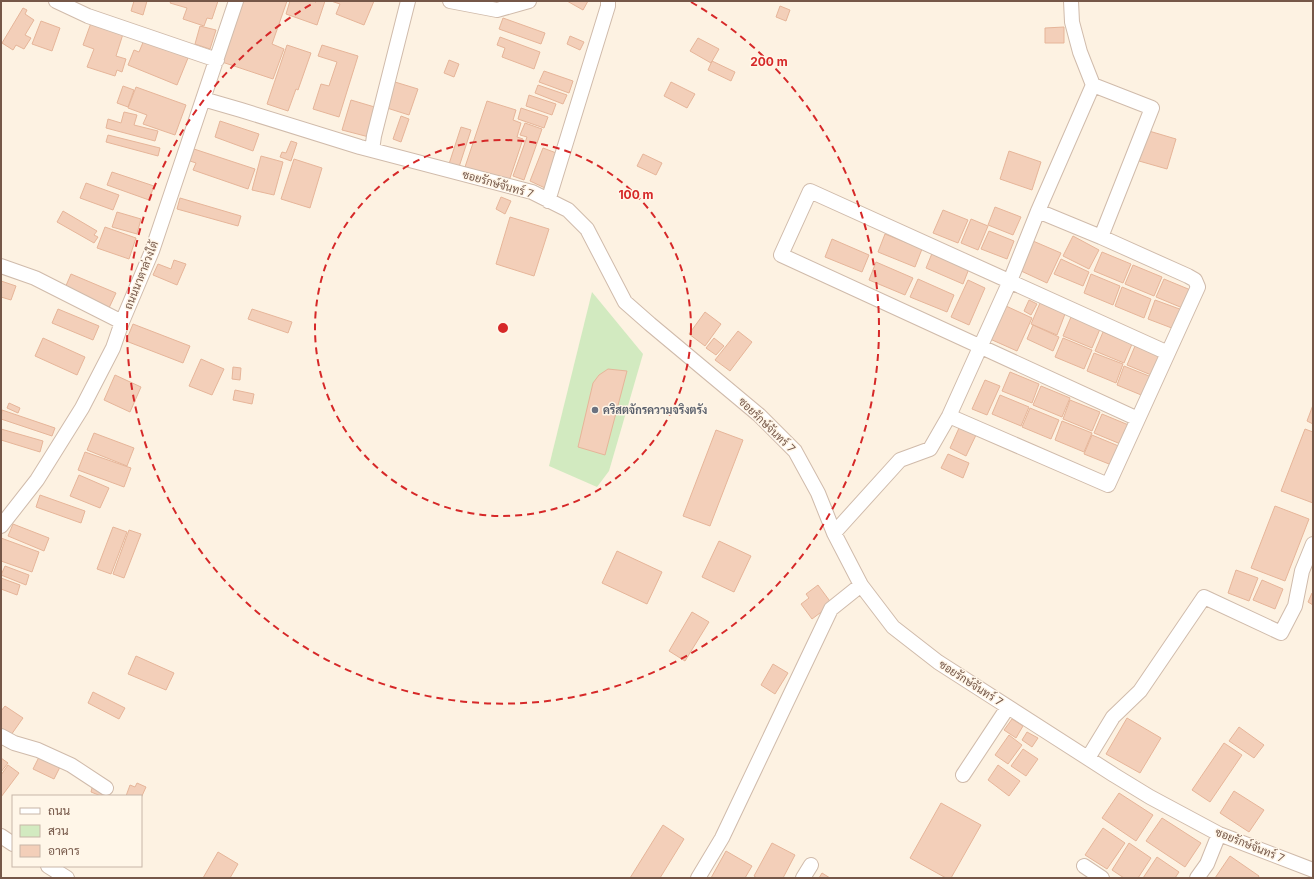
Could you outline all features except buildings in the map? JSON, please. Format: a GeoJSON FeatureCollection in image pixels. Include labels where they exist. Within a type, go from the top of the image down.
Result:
{"type":"FeatureCollection","features":[{"type":"Feature","properties":{"kind":"street"},"geometry":{"type":"LineString","coordinates":[[56,1],[88,16],[217,60]]}},
{"type":"Feature","properties":{"kind":"street","name":"ถนนนาตาล่วงใต้"},"geometry":{"type":"LineString","coordinates":[[1,526],[37,480],[82,408],[113,348],[122,322],[152,251],[236,1]]}},
{"type":"Feature","properties":{"kind":"street"},"geometry":{"type":"LineString","coordinates":[[372,150],[374,136],[408,1]]}},
{"type":"Feature","properties":{"kind":"street"},"geometry":{"type":"LineString","coordinates":[[450,1],[497,10],[529,1]]}},
{"type":"Feature","properties":{"kind":"street"},"geometry":{"type":"LineString","coordinates":[[548,201],[608,6],[608,1]]}},
{"type":"Feature","properties":{"kind":"street"},"geometry":{"type":"LineString","coordinates":[[834,533],[900,460],[930,449],[949,416],[981,348],[1038,211],[1093,85],[1080,52],[1072,22],[1071,1]]}},
{"type":"Feature","properties":{"kind":"street"},"geometry":{"type":"LineString","coordinates":[[1093,85],[1152,108],[1101,237]]}},
{"type":"Feature","properties":{"kind":"street","name":"ซอยรักษ์จันทร์ 7"},"geometry":{"type":"LineString","coordinates":[[203,99],[372,150],[532,192],[568,210],[587,229],[625,302],[759,415],[794,451],[818,492],[834,533],[861,585],[893,627],[938,662],[1150,797],[1219,834],[1313,870]]}},
{"type":"Feature","properties":{"kind":"street"},"geometry":{"type":"LineString","coordinates":[[1138,419],[781,255],[784,248],[810,191],[1168,353]]}},
{"type":"Feature","properties":{"kind":"street"},"geometry":{"type":"LineString","coordinates":[[949,416],[1108,485],[1198,287],[1194,280],[1188,276],[1038,211]]}},
{"type":"Feature","properties":{"kind":"street"},"geometry":{"type":"LineString","coordinates":[[1,266],[34,278],[122,322]]}},
{"type":"Feature","properties":{"kind":"street"},"geometry":{"type":"LineString","coordinates":[[1088,758],[1113,717],[1140,692],[1204,597],[1281,633],[1295,606],[1302,570],[1313,544]]}},
{"type":"Feature","properties":{"kind":"street"},"geometry":{"type":"LineString","coordinates":[[698,878],[722,838],[831,609],[861,585]]}},
{"type":"Feature","properties":{"kind":"street"},"geometry":{"type":"LineString","coordinates":[[962,775],[1008,707]]}},
{"type":"Feature","properties":{"kind":"street"},"geometry":{"type":"LineString","coordinates":[[1,736],[14,744],[38,750],[70,765],[106,788]]}},
{"type":"Feature","properties":{"kind":"street"},"geometry":{"type":"LineString","coordinates":[[1197,878],[1207,864],[1219,834]]}},
{"type":"Feature","properties":{"kind":"street"},"geometry":{"type":"LineString","coordinates":[[1,836],[12,843]]}},
{"type":"Feature","properties":{"kind":"street"},"geometry":{"type":"LineString","coordinates":[[803,878],[811,865]]}},
{"type":"Feature","properties":{"kind":"street"},"geometry":{"type":"LineString","coordinates":[[1084,866],[1102,878]]}},
{"type":"Feature","properties":{"kind":"street"},"geometry":{"type":"LineString","coordinates":[[50,867],[67,878]]}},
{"type":"Feature","properties":{"kind":"green space","name":"คริสตจักรความจริงตรัง"},"geometry":{"type":"Polygon","coordinates":[[[592,292],[643,354],[609,471],[597,487],[549,466],[592,292]]]}},
{"type":"Feature","properties":{"kind":"place","name":"คริสตจักรความจริงตรัง"},"geometry":{"type":"Point","coordinates":[595,410]}}]}
